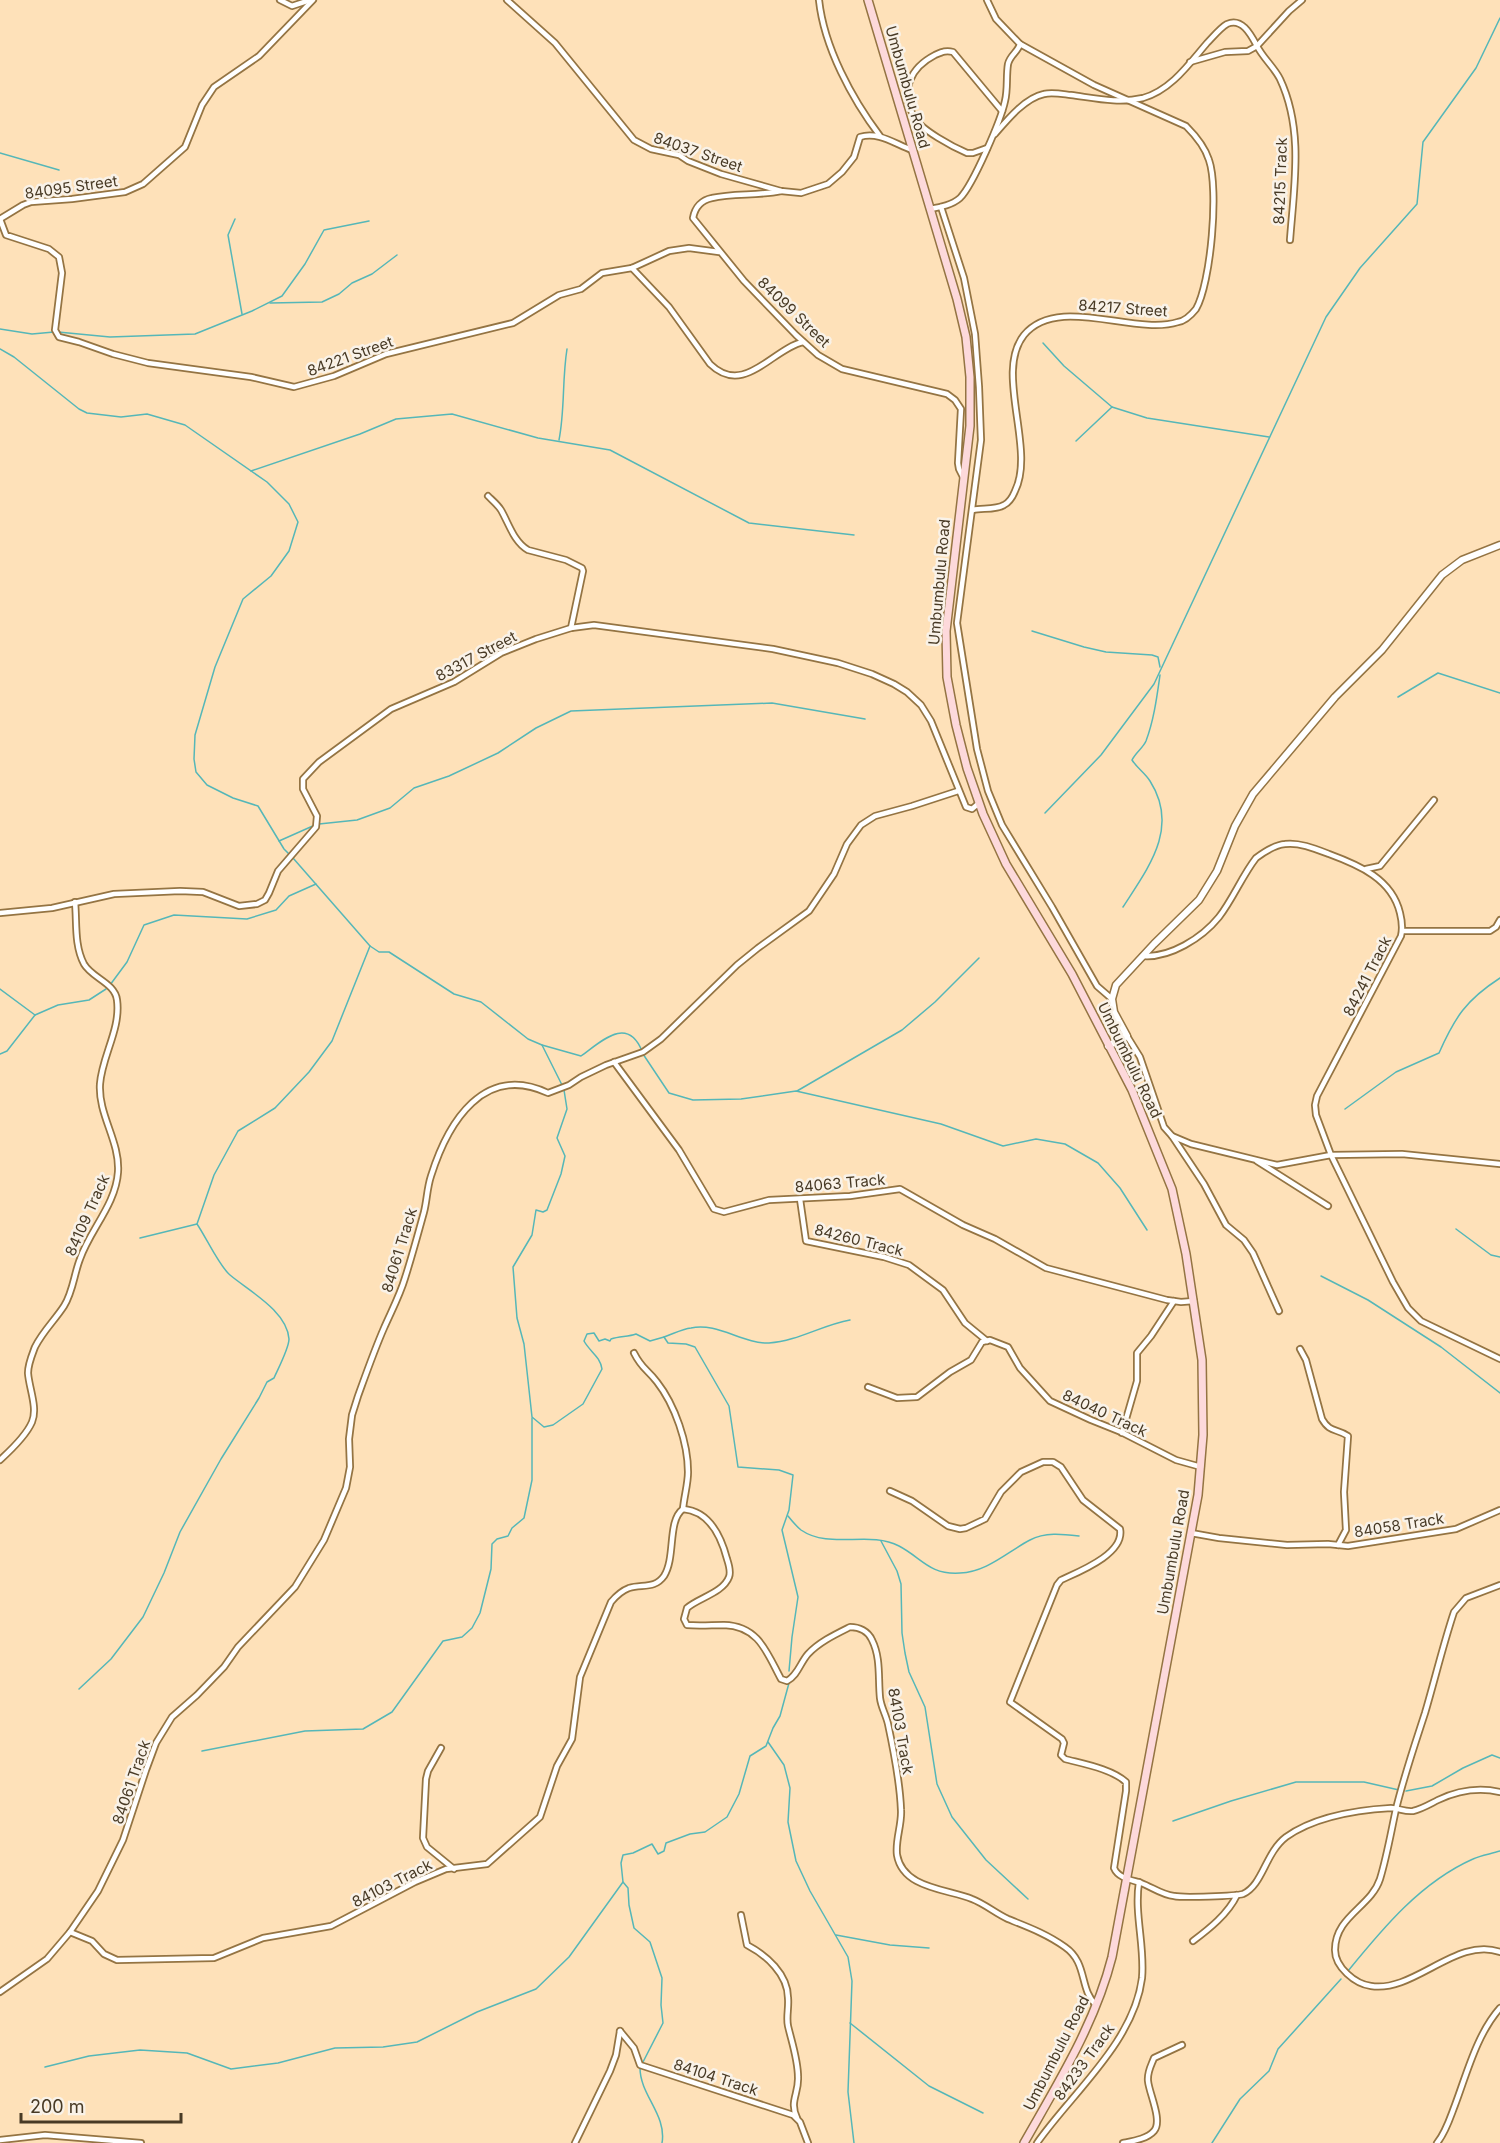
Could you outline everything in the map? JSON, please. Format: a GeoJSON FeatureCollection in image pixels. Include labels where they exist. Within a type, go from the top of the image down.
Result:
{"type":"FeatureCollection","features":[{"type":"Feature","properties":{"kind":"main road","name":"Umbumbulu Road"},"geometry":{"type":"LineString","coordinates":[[868,0],[957,298],[966,337],[970,426],[947,622],[947,677],[956,725],[976,795],[1006,864],[1072,974],[1141,1110],[1172,1189],[1194,1301],[1202,1360],[1201,1467],[1191,1533],[1112,1957],[1096,2005],[1073,2056],[1024,2143]]}},
{"type":"Feature","properties":{"kind":"street"},"geometry":{"type":"LineString","coordinates":[[280,0],[292,6],[312,0]]}},
{"type":"Feature","properties":{"kind":"street","name":"84095 Street"},"geometry":{"type":"LineString","coordinates":[[0,219],[14,209],[31,202],[125,192],[143,184],[185,147],[202,105],[214,87],[259,56],[312,0]]}},
{"type":"Feature","properties":{"kind":"street","name":"84037 Street"},"geometry":{"type":"LineString","coordinates":[[507,0],[555,43],[634,140],[642,146],[679,155],[712,171],[781,191],[801,193],[828,184],[851,163],[860,137],[868,134],[880,136]]}},
{"type":"Feature","properties":{"kind":"street"},"geometry":{"type":"LineString","coordinates":[[819,0],[820,11],[835,58],[856,102],[880,136],[912,150]]}},
{"type":"Feature","properties":{"kind":"street","name":"84217 Street"},"geometry":{"type":"LineString","coordinates":[[973,510],[1005,505],[1012,498],[1021,476],[1022,461],[1014,396],[1014,367],[1017,351],[1024,335],[1041,322],[1068,316],[1166,325],[1181,322],[1195,310],[1200,298],[1213,227],[1210,161],[1195,135],[1186,126],[1058,66],[1020,44],[996,19],[987,0]]}},
{"type":"Feature","properties":{"kind":"street"},"geometry":{"type":"LineString","coordinates":[[995,134],[1012,116],[1042,94],[1053,93],[1117,101],[1130,100],[1161,90],[1172,82],[1190,62],[1226,52],[1248,51],[1257,46],[1289,10],[1302,0]]}},
{"type":"Feature","properties":{"kind":"street","name":"84215 Track"},"geometry":{"type":"LineString","coordinates":[[1190,62],[1227,24],[1238,24],[1245,27],[1280,80],[1296,138],[1290,240]]}},
{"type":"Feature","properties":{"kind":"street"},"geometry":{"type":"LineString","coordinates":[[930,209],[950,205],[961,197],[995,134],[1007,88],[1010,57],[1020,44]]}},
{"type":"Feature","properties":{"kind":"street"},"geometry":{"type":"LineString","coordinates":[[987,148],[967,153],[923,127],[914,116],[908,94],[910,80],[921,62],[942,51],[953,51],[1002,111]]}},
{"type":"Feature","properties":{"kind":"street","name":"84099 Street"},"geometry":{"type":"LineString","coordinates":[[781,191],[711,198],[700,204],[694,211],[693,218],[744,281],[818,355],[842,369],[947,394],[955,400],[961,409],[958,469],[963,477]]}},
{"type":"Feature","properties":{"kind":"street"},"geometry":{"type":"LineString","coordinates":[[941,207],[964,278],[975,334],[981,440],[957,623],[977,749],[988,791],[1002,825],[1097,986],[1112,999]]}},
{"type":"Feature","properties":{"kind":"street","name":"84221 Street"},"geometry":{"type":"LineString","coordinates":[[0,219],[6,235],[49,249],[59,257],[62,273],[56,330],[58,337],[148,363],[250,377],[294,387],[334,376],[386,354],[513,323],[559,295],[581,289],[602,273],[632,268],[680,248],[719,252]]}},
{"type":"Feature","properties":{"kind":"street"},"geometry":{"type":"LineString","coordinates":[[632,268],[669,307],[718,372],[727,375],[757,370],[784,350],[803,342]]}},
{"type":"Feature","properties":{"kind":"street"},"geometry":{"type":"LineString","coordinates":[[488,496],[501,510],[506,524],[523,547],[566,560],[582,568],[571,628]]}},
{"type":"Feature","properties":{"kind":"street"},"geometry":{"type":"LineString","coordinates":[[1279,1311],[1253,1254],[1244,1240],[1226,1225],[1203,1184],[1162,1121],[1140,1057],[1114,1012],[1112,999],[1116,985],[1199,900],[1217,871],[1243,810],[1276,765],[1335,697],[1382,650],[1442,575],[1462,560],[1500,545]]}},
{"type":"Feature","properties":{"kind":"street"},"geometry":{"type":"LineString","coordinates":[[947,622],[957,623]]}},
{"type":"Feature","properties":{"kind":"street","name":"83317 Street"},"geometry":{"type":"LineString","coordinates":[[0,913],[52,908],[114,894],[192,891],[202,892],[239,906],[265,900],[278,871],[316,827],[317,816],[303,789],[303,779],[319,762],[391,709],[454,682],[501,653],[571,628],[594,625],[719,641],[816,658],[872,674],[907,692],[921,705],[941,744],[958,791]]}},
{"type":"Feature","properties":{"kind":"street"},"geometry":{"type":"LineString","coordinates":[[958,791],[966,807],[972,809],[979,803]]}},
{"type":"Feature","properties":{"kind":"street","name":"84061 Track"},"geometry":{"type":"LineString","coordinates":[[70,1932],[98,1891],[119,1849],[156,1743],[172,1717],[224,1667],[238,1647],[295,1587],[324,1540],[346,1488],[350,1467],[349,1439],[352,1415],[358,1396],[404,1280],[424,1211],[430,1178],[448,1135],[463,1113],[476,1098],[494,1088],[511,1084],[525,1085],[548,1093],[614,1062],[643,1052],[661,1039],[737,965],[809,911],[834,874],[847,844],[861,825],[875,816],[912,807],[958,791]]}},
{"type":"Feature","properties":{"kind":"street"},"geometry":{"type":"LineString","coordinates":[[976,795],[988,791]]}},
{"type":"Feature","properties":{"kind":"street"},"geometry":{"type":"LineString","coordinates":[[1362,868],[1380,866],[1434,800]]}},
{"type":"Feature","properties":{"kind":"street","name":"84241 Track"},"geometry":{"type":"LineString","coordinates":[[1143,956],[1152,956],[1178,948],[1200,935],[1219,917],[1256,858],[1285,844],[1298,844],[1319,850],[1362,868],[1374,875],[1389,889],[1399,908],[1402,931],[1387,966],[1317,1096],[1316,1115],[1331,1155],[1408,1308],[1421,1321],[1500,1359]]}},
{"type":"Feature","properties":{"kind":"street","name":"84109 Track"},"geometry":{"type":"LineString","coordinates":[[0,1460],[32,1423],[34,1409],[29,1385],[29,1365],[40,1338],[65,1305],[71,1292],[79,1259],[110,1201],[118,1175],[116,1151],[100,1099],[101,1073],[117,1014],[117,998],[84,963],[79,951],[75,902]]}},
{"type":"Feature","properties":{"kind":"street"},"geometry":{"type":"LineString","coordinates":[[1402,931],[1490,931],[1500,920]]}},
{"type":"Feature","properties":{"kind":"street"},"geometry":{"type":"LineString","coordinates":[[1108,1046],[1127,1036]]}},
{"type":"Feature","properties":{"kind":"street","name":"84063 Track"},"geometry":{"type":"LineString","coordinates":[[614,1062],[679,1150],[714,1209],[724,1212],[769,1200],[850,1196],[900,1189],[1046,1268],[1174,1301],[1194,1301]]}},
{"type":"Feature","properties":{"kind":"street"},"geometry":{"type":"LineString","coordinates":[[1172,1136],[1191,1144],[1276,1164],[1331,1155],[1402,1154],[1500,1164]]}},
{"type":"Feature","properties":{"kind":"street"},"geometry":{"type":"LineString","coordinates":[[1252,1158],[1328,1206]]}},
{"type":"Feature","properties":{"kind":"street","name":"84260 Track"},"geometry":{"type":"LineString","coordinates":[[800,1199],[806,1241],[909,1264],[943,1290],[965,1323],[987,1341]]}},
{"type":"Feature","properties":{"kind":"street"},"geometry":{"type":"LineString","coordinates":[[1122,1433],[1132,1394],[1137,1385],[1137,1353],[1174,1301]]}},
{"type":"Feature","properties":{"kind":"street"},"geometry":{"type":"LineString","coordinates":[[868,1387],[897,1398],[917,1397],[950,1372],[971,1360],[982,1342],[987,1341]]}},
{"type":"Feature","properties":{"kind":"street","name":"84040 Track"},"geometry":{"type":"LineString","coordinates":[[987,1341],[1008,1347],[1020,1368],[1050,1401],[1176,1460],[1201,1467]]}},
{"type":"Feature","properties":{"kind":"street"},"geometry":{"type":"LineString","coordinates":[[1300,1349],[1306,1360],[1322,1419],[1326,1426],[1348,1436],[1344,1492],[1346,1530],[1338,1545]]}},
{"type":"Feature","properties":{"kind":"street"},"geometry":{"type":"LineString","coordinates":[[634,1353],[643,1369],[656,1381],[673,1410],[681,1430],[688,1475],[683,1509]]}},
{"type":"Feature","properties":{"kind":"street"},"geometry":{"type":"LineString","coordinates":[[890,1491],[904,1497],[948,1526],[966,1528],[985,1519],[1001,1492],[1021,1473],[1043,1462],[1053,1462],[1061,1467],[1083,1500],[1118,1526],[1120,1536],[1106,1556],[1098,1563],[1061,1580],[1057,1585],[1010,1702],[1062,1739],[1064,1743],[1061,1755],[1065,1759],[1102,1771],[1126,1782],[1114,1868],[1127,1879],[1175,1897],[1237,1895],[1252,1888],[1259,1880],[1278,1844],[1313,1823],[1342,1815],[1396,1808],[1414,1810],[1466,1790],[1500,1792]]}},
{"type":"Feature","properties":{"kind":"street","name":"84103 Track"},"geometry":{"type":"LineString","coordinates":[[70,1932],[92,1941],[104,1954],[117,1960],[214,1958],[254,1940],[331,1926],[415,1882],[446,1869],[487,1864],[540,1817],[557,1766],[572,1739],[580,1677],[611,1602],[620,1592],[631,1587],[645,1587],[657,1583],[665,1574],[673,1546],[675,1519],[683,1509],[699,1513],[715,1529],[722,1539],[729,1568],[729,1576],[724,1585],[687,1608],[684,1619],[687,1625],[725,1625],[751,1632],[764,1646],[781,1679],[787,1681],[793,1678],[808,1654],[828,1638],[850,1627],[864,1631],[872,1638],[878,1659],[880,1700],[888,1724],[902,1812],[897,1857],[904,1869],[927,1886],[970,1898],[1008,1919],[1036,1929],[1066,1947],[1079,1962],[1089,1997],[1096,2005]]}},
{"type":"Feature","properties":{"kind":"street","name":"84058 Track"},"geometry":{"type":"LineString","coordinates":[[1191,1533],[1287,1545],[1348,1546],[1456,1529],[1500,1510]]}},
{"type":"Feature","properties":{"kind":"street"},"geometry":{"type":"LineString","coordinates":[[1500,1585],[1466,1598],[1454,1612],[1396,1808],[1383,1867],[1375,1891],[1352,1912],[1339,1935],[1335,1951],[1340,1965],[1354,1979],[1370,1986],[1397,1983],[1471,1951],[1500,1952]]}},
{"type":"Feature","properties":{"kind":"street"},"geometry":{"type":"LineString","coordinates":[[441,1748],[426,1779],[423,1838],[427,1847],[454,1869]]}},
{"type":"Feature","properties":{"kind":"street","name":"84233 Track"},"geometry":{"type":"LineString","coordinates":[[1037,2143],[1083,2087],[1130,2016],[1142,1980],[1143,1954],[1137,1908],[1139,1882]]}},
{"type":"Feature","properties":{"kind":"street"},"geometry":{"type":"LineString","coordinates":[[1193,1941],[1209,1929],[1233,1903],[1237,1895]]}},
{"type":"Feature","properties":{"kind":"street"},"geometry":{"type":"LineString","coordinates":[[741,1915],[747,1945],[767,1957],[788,1991],[787,2022],[798,2076],[798,2088],[793,2104],[807,2143]]}},
{"type":"Feature","properties":{"kind":"street"},"geometry":{"type":"LineString","coordinates":[[0,1992],[47,1959],[70,1932]]}},
{"type":"Feature","properties":{"kind":"street"},"geometry":{"type":"LineString","coordinates":[[1437,2143],[1446,2130],[1488,2023],[1500,2008]]}},
{"type":"Feature","properties":{"kind":"street","name":"84104 Track"},"geometry":{"type":"LineString","coordinates":[[575,2143],[610,2071],[616,2055],[620,2031],[634,2048],[638,2062],[642,2066],[732,2097],[780,2110],[797,2118]]}},
{"type":"Feature","properties":{"kind":"street"},"geometry":{"type":"LineString","coordinates":[[1123,2143],[1141,2139],[1154,2131],[1156,2115],[1148,2082],[1148,2072],[1154,2058],[1182,2045]]}},
{"type":"Feature","properties":{"kind":"street"},"geometry":{"type":"LineString","coordinates":[[0,2140],[45,2135],[141,2143]]}},
{"type":"Feature","properties":{"kind":"waterway"},"geometry":{"type":"LineString","coordinates":[[1045,813],[1101,755],[1154,684],[1326,317],[1360,268],[1417,204],[1423,142],[1476,68],[1500,18]]}},
{"type":"Feature","properties":{"kind":"waterway"},"geometry":{"type":"LineString","coordinates":[[0,153],[59,170]]}},
{"type":"Feature","properties":{"kind":"waterway"},"geometry":{"type":"LineString","coordinates":[[235,219],[228,235],[242,314]]}},
{"type":"Feature","properties":{"kind":"waterway"},"geometry":{"type":"LineString","coordinates":[[58,332],[110,337],[195,334],[282,296],[305,264],[324,230],[369,221]]}},
{"type":"Feature","properties":{"kind":"waterway"},"geometry":{"type":"LineString","coordinates":[[270,303],[322,302],[339,294],[352,283],[372,274],[397,255]]}},
{"type":"Feature","properties":{"kind":"waterway"},"geometry":{"type":"LineString","coordinates":[[0,329],[32,334],[54,332]]}},
{"type":"Feature","properties":{"kind":"waterway"},"geometry":{"type":"LineString","coordinates":[[1043,343],[1064,366],[1112,407],[1147,418],[1269,437]]}},
{"type":"Feature","properties":{"kind":"waterway"},"geometry":{"type":"LineString","coordinates":[[0,349],[14,357],[87,413],[121,417],[147,414],[185,425],[267,482],[289,504],[298,522],[289,551],[271,576],[243,599],[215,667],[195,735],[194,759],[196,772],[207,785],[233,798],[258,806],[290,855]]}},
{"type":"Feature","properties":{"kind":"waterway"},"geometry":{"type":"LineString","coordinates":[[559,440],[567,349]]}},
{"type":"Feature","properties":{"kind":"waterway"},"geometry":{"type":"LineString","coordinates":[[1076,441],[1112,407]]}},
{"type":"Feature","properties":{"kind":"waterway"},"geometry":{"type":"LineString","coordinates":[[251,471],[360,434],[396,419],[452,414],[538,438],[610,450],[749,523],[854,535]]}},
{"type":"Feature","properties":{"kind":"waterway"},"geometry":{"type":"LineString","coordinates":[[1032,631],[1106,652],[1152,655],[1158,657],[1160,667]]}},
{"type":"Feature","properties":{"kind":"waterway"},"geometry":{"type":"LineString","coordinates":[[1398,697],[1438,673],[1500,693]]}},
{"type":"Feature","properties":{"kind":"waterway"},"geometry":{"type":"LineString","coordinates":[[1123,907],[1150,862],[1161,831],[1162,815],[1158,798],[1150,781],[1132,760],[1145,743],[1149,733],[1160,675]]}},
{"type":"Feature","properties":{"kind":"waterway"},"geometry":{"type":"LineString","coordinates":[[319,824],[357,820],[390,808],[414,788],[449,776],[498,753],[536,728],[571,711],[772,703],[865,719]]}},
{"type":"Feature","properties":{"kind":"waterway"},"geometry":{"type":"LineString","coordinates":[[279,841],[315,825]]}},
{"type":"Feature","properties":{"kind":"waterway"},"geometry":{"type":"LineString","coordinates":[[293,858],[370,946],[379,952],[389,952],[454,994],[481,1002],[528,1039],[542,1045],[562,1085]]}},
{"type":"Feature","properties":{"kind":"waterway"},"geometry":{"type":"LineString","coordinates":[[110,985],[127,962],[144,925],[174,915],[247,919],[276,910],[289,896],[316,884]]}},
{"type":"Feature","properties":{"kind":"waterway"},"geometry":{"type":"LineString","coordinates":[[79,1689],[111,1659],[143,1617],[180,1532],[267,1382],[274,1378],[289,1343],[287,1329],[282,1319],[266,1302],[226,1271],[197,1224],[214,1175],[238,1131],[275,1108],[309,1072],[332,1041],[370,946]]}},
{"type":"Feature","properties":{"kind":"waterway"},"geometry":{"type":"LineString","coordinates":[[797,1091],[902,1030],[935,1002],[979,958]]}},
{"type":"Feature","properties":{"kind":"waterway"},"geometry":{"type":"LineString","coordinates":[[1345,1109],[1396,1072],[1439,1053],[1450,1029],[1463,1010],[1478,994],[1500,978]]}},
{"type":"Feature","properties":{"kind":"waterway"},"geometry":{"type":"LineString","coordinates":[[0,989],[35,1015]]}},
{"type":"Feature","properties":{"kind":"waterway"},"geometry":{"type":"LineString","coordinates":[[0,1054],[7,1051],[35,1015],[58,1005],[89,1000],[106,989]]}},
{"type":"Feature","properties":{"kind":"waterway"},"geometry":{"type":"LineString","coordinates":[[542,1045],[581,1056],[605,1039],[621,1033],[636,1040],[642,1051]]}},
{"type":"Feature","properties":{"kind":"waterway"},"geometry":{"type":"LineString","coordinates":[[643,1054],[669,1093],[693,1100],[741,1099],[796,1091],[941,1124],[1003,1146],[1036,1139],[1065,1144],[1098,1163],[1120,1188],[1147,1230]]}},
{"type":"Feature","properties":{"kind":"waterway"},"geometry":{"type":"LineString","coordinates":[[564,1090],[567,1109],[557,1138],[565,1156],[561,1174],[547,1210],[543,1212],[536,1210],[532,1235],[513,1267],[517,1318],[524,1344],[532,1417],[544,1427],[553,1425],[583,1404],[602,1369],[599,1361],[584,1341],[587,1334],[594,1333],[599,1341],[605,1339],[610,1341],[614,1338],[636,1334],[650,1341],[664,1337],[668,1343],[695,1347],[729,1406],[738,1467],[779,1470],[793,1475],[789,1510],[782,1530],[798,1597],[789,1671]]}},
{"type":"Feature","properties":{"kind":"waterway"},"geometry":{"type":"LineString","coordinates":[[140,1238],[197,1224]]}},
{"type":"Feature","properties":{"kind":"waterway"},"geometry":{"type":"LineString","coordinates":[[1456,1229],[1491,1255],[1500,1257]]}},
{"type":"Feature","properties":{"kind":"waterway"},"geometry":{"type":"LineString","coordinates":[[1321,1276],[1368,1300],[1441,1347],[1500,1393]]}},
{"type":"Feature","properties":{"kind":"waterway"},"geometry":{"type":"LineString","coordinates":[[664,1337],[684,1329],[701,1327],[720,1330],[759,1342],[780,1342],[850,1320]]}},
{"type":"Feature","properties":{"kind":"waterway"},"geometry":{"type":"LineString","coordinates":[[202,1751],[305,1731],[363,1729],[392,1712],[443,1641],[462,1637],[472,1628],[480,1613],[491,1569],[492,1544],[497,1539],[508,1536],[512,1528],[524,1518],[532,1480],[532,1418]]}},
{"type":"Feature","properties":{"kind":"waterway"},"geometry":{"type":"LineString","coordinates":[[788,1516],[801,1530],[812,1536],[824,1539],[887,1542],[899,1546],[927,1565],[949,1573],[979,1569],[1030,1540],[1042,1536],[1060,1534],[1079,1536]]}},
{"type":"Feature","properties":{"kind":"waterway"},"geometry":{"type":"LineString","coordinates":[[881,1541],[897,1571],[901,1584],[902,1633],[905,1653],[909,1672],[925,1707],[937,1784],[952,1817],[986,1860],[1028,1899]]}},
{"type":"Feature","properties":{"kind":"waterway"},"geometry":{"type":"LineString","coordinates":[[642,2064],[663,2023],[662,1978],[650,1942],[634,1928],[628,1888],[623,1882],[621,1863],[623,1855],[652,1844],[658,1854],[664,1851],[666,1843],[690,1834],[705,1832],[727,1817],[739,1794],[750,1756],[766,1746],[780,1716],[789,1683]]}},
{"type":"Feature","properties":{"kind":"waterway"},"geometry":{"type":"LineString","coordinates":[[768,1742],[784,1765],[790,1788],[788,1822],[796,1861],[810,1891],[848,1957],[852,1981],[848,2092],[854,2143]]}},
{"type":"Feature","properties":{"kind":"waterway"},"geometry":{"type":"LineString","coordinates":[[1406,1791],[1432,1786],[1492,1755],[1500,1758]]}},
{"type":"Feature","properties":{"kind":"waterway"},"geometry":{"type":"LineString","coordinates":[[1173,1821],[1296,1782],[1364,1782],[1399,1790]]}},
{"type":"Feature","properties":{"kind":"waterway"},"geometry":{"type":"LineString","coordinates":[[1348,1971],[1389,1923],[1436,1880],[1476,1858],[1500,1851]]}},
{"type":"Feature","properties":{"kind":"waterway"},"geometry":{"type":"LineString","coordinates":[[45,2067],[89,2056],[140,2050],[187,2053],[231,2069],[278,2063],[335,2048],[383,2047],[417,2042],[477,2012],[536,1989],[569,1957],[623,1882]]}},
{"type":"Feature","properties":{"kind":"waterway"},"geometry":{"type":"LineString","coordinates":[[836,1935],[890,1945],[929,1948]]}},
{"type":"Feature","properties":{"kind":"waterway"},"geometry":{"type":"LineString","coordinates":[[1212,2143],[1240,2099],[1269,2071],[1278,2049],[1341,1979]]}},
{"type":"Feature","properties":{"kind":"waterway"},"geometry":{"type":"LineString","coordinates":[[850,2023],[929,2086],[983,2113]]}},
{"type":"Feature","properties":{"kind":"waterway"},"geometry":{"type":"LineString","coordinates":[[640,2068],[644,2087],[661,2123],[662,2143]]}}]}
